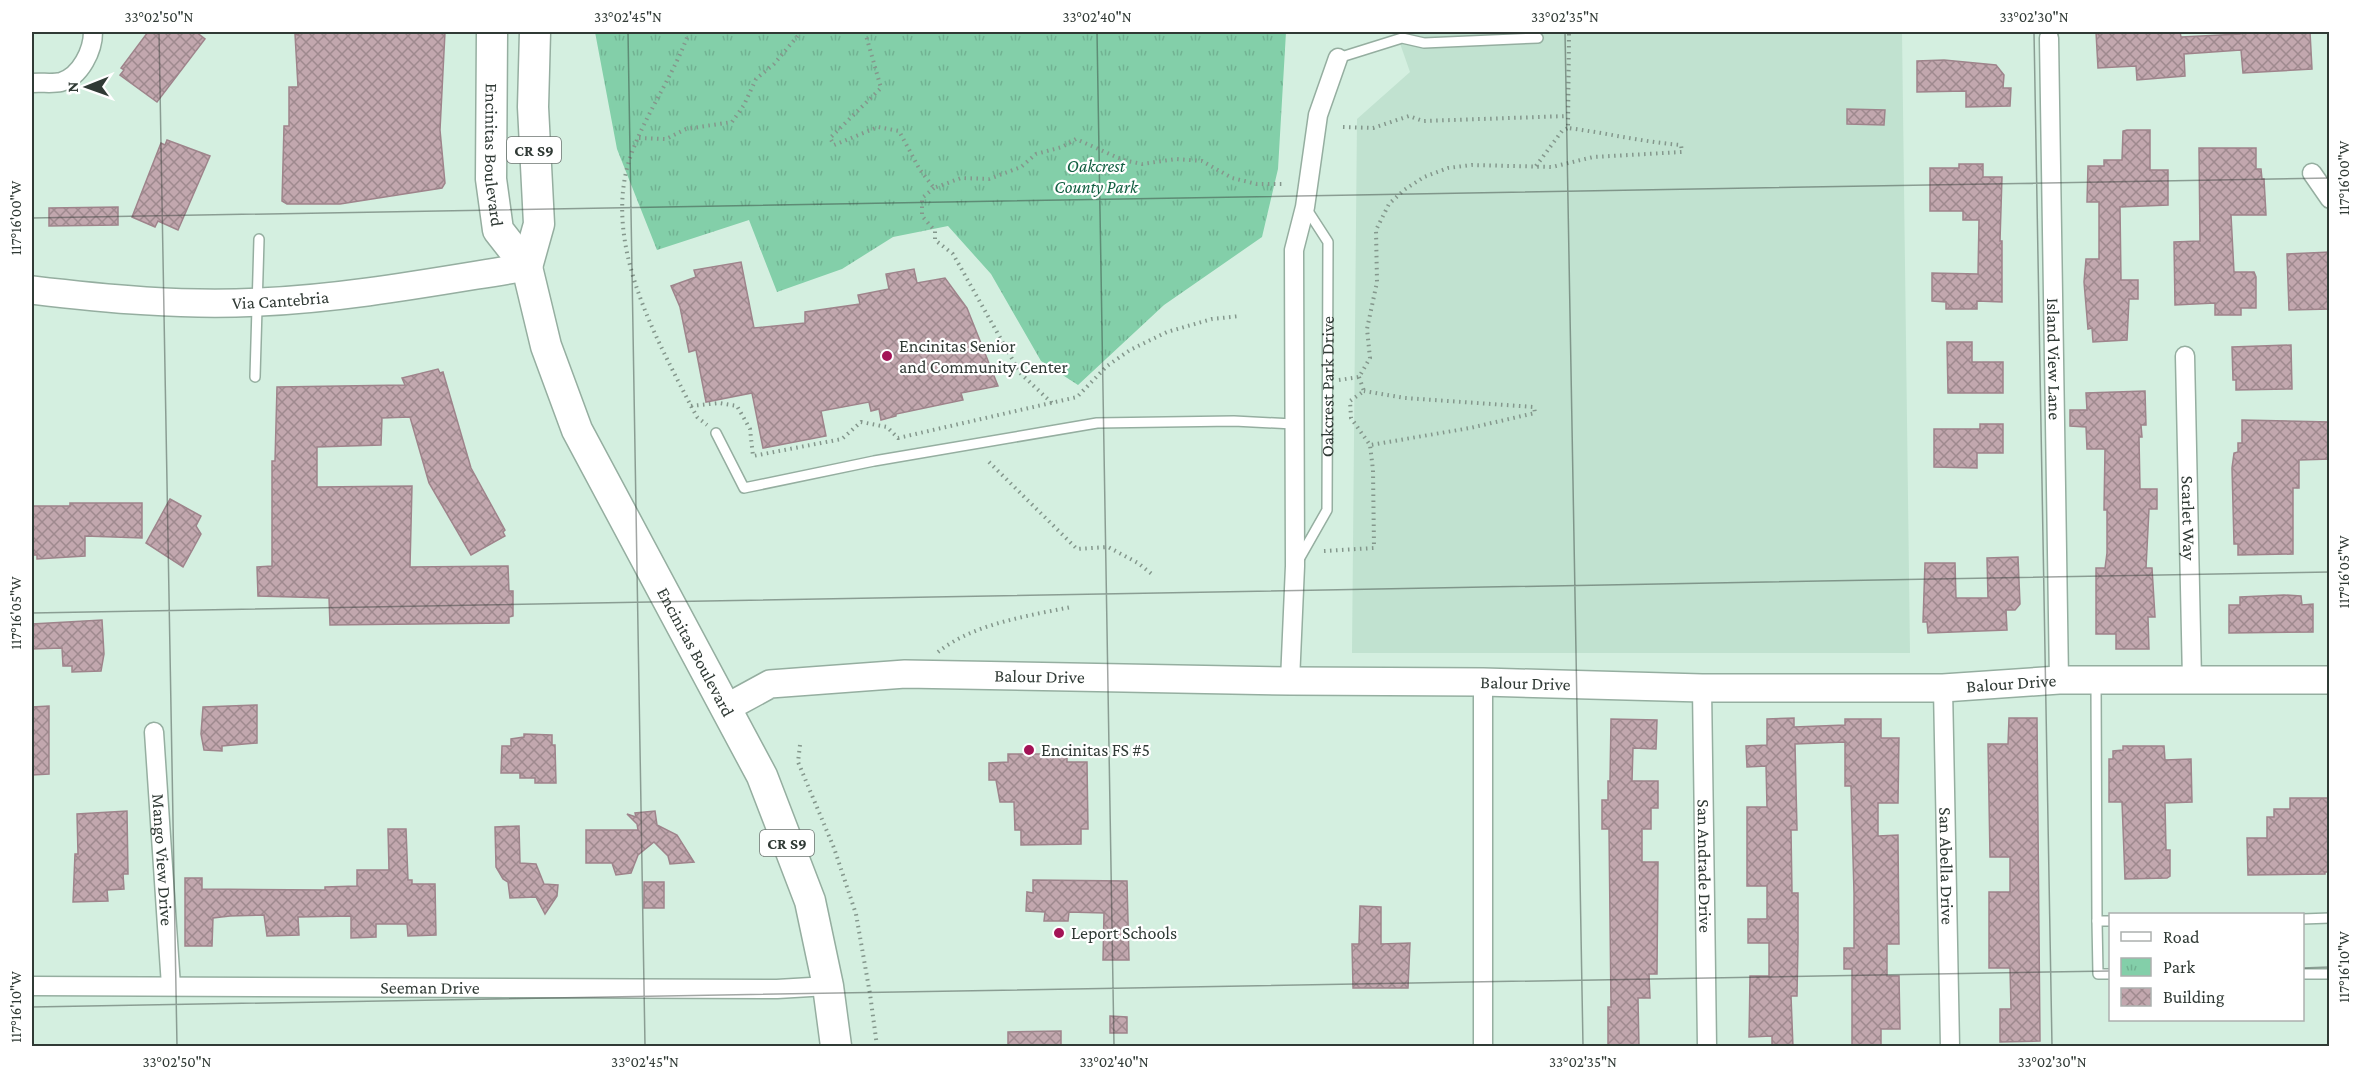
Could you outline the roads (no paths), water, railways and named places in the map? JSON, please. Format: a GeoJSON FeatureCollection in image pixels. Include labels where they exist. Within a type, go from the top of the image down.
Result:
{"type":"FeatureCollection","features":[{"type":"Feature","properties":{"kind":"main road","name":"Encinitas Boulevard"},"geometry":{"type":"LineString","coordinates":[[492,32],[491,179],[498,230],[527,267],[546,346],[577,430],[762,777],[810,901],[828,986],[836,1047]]}},
{"type":"Feature","properties":{"kind":"main road","name":"Encinitas Boulevard"},"geometry":{"type":"LineString","coordinates":[[527,267],[539,224],[533,107],[535,32]]}},
{"type":"Feature","properties":{"kind":"street"},"geometry":{"type":"LineString","coordinates":[[32,83],[62,82],[81,68],[93,42],[93,32]]}},
{"type":"Feature","properties":{"kind":"street","name":"Island View Lane"},"geometry":{"type":"LineString","coordinates":[[2050,35],[2059,680]]}},
{"type":"Feature","properties":{"kind":"street","name":"Oakcrest Park Drive"},"geometry":{"type":"LineString","coordinates":[[1290,681],[1295,566],[1294,250],[1305,207],[1318,115],[1338,58]]}},
{"type":"Feature","properties":{"kind":"street"},"geometry":{"type":"LineString","coordinates":[[2312,172],[2330,199]]}},
{"type":"Feature","properties":{"kind":"street","name":"Via Cantebria"},"geometry":{"type":"LineString","coordinates":[[32,290],[108,299],[258,302],[367,293],[527,267]]}},
{"type":"Feature","properties":{"kind":"street","name":"Scarlet Way"},"geometry":{"type":"LineString","coordinates":[[2185,356],[2192,680]]}},
{"type":"Feature","properties":{"kind":"street","name":"Balour Drive"},"geometry":{"type":"LineString","coordinates":[[726,708],[770,684],[905,674],[1483,682],[1702,688],[1943,688],[2059,680],[2330,680]]}},
{"type":"Feature","properties":{"kind":"street"},"geometry":{"type":"LineString","coordinates":[[1483,682],[1484,1047]]}},
{"type":"Feature","properties":{"kind":"street","name":"San Andrade Drive"},"geometry":{"type":"LineString","coordinates":[[1702,688],[1707,1047]]}},
{"type":"Feature","properties":{"kind":"street","name":"San Abella Drive"},"geometry":{"type":"LineString","coordinates":[[1943,688],[1950,1047]]}},
{"type":"Feature","properties":{"kind":"street","name":"Mango View Drive"},"geometry":{"type":"LineString","coordinates":[[154,732],[171,986]]}},
{"type":"Feature","properties":{"kind":"street","name":"Seeman Drive"},"geometry":{"type":"LineString","coordinates":[[32,986],[784,989],[828,986]]}},
{"type":"Feature","properties":{"kind":"lane"},"geometry":{"type":"LineString","coordinates":[[1338,58],[1402,38],[1424,43],[1538,39]]}},
{"type":"Feature","properties":{"kind":"lane","name":"Oakcrest Park Drive"},"geometry":{"type":"LineString","coordinates":[[1295,566],[1327,510],[1328,242],[1305,207]]}},
{"type":"Feature","properties":{"kind":"lane"},"geometry":{"type":"LineString","coordinates":[[255,377],[259,239]]}},
{"type":"Feature","properties":{"kind":"lane"},"geometry":{"type":"LineString","coordinates":[[716,433],[744,488],[874,461],[1097,423],[1234,421],[1293,424]]}},
{"type":"Feature","properties":{"kind":"lane"},"geometry":{"type":"LineString","coordinates":[[2096,680],[2098,974],[2109,974]]}},
{"type":"Feature","properties":{"kind":"lane"},"geometry":{"type":"LineString","coordinates":[[2304,919],[2330,918]]}},
{"type":"Feature","properties":{"kind":"lane"},"geometry":{"type":"LineString","coordinates":[[2097,921],[2109,921]]}},
{"type":"Feature","properties":{"kind":"lane"},"geometry":{"type":"LineString","coordinates":[[2304,974],[2330,974]]}},
{"type":"Feature","properties":{"kind":"place","name":"Encinitas Senior and Community Center"},"geometry":{"type":"Point","coordinates":[887,356]}},
{"type":"Feature","properties":{"kind":"place","name":"Encinitas FS #5"},"geometry":{"type":"Point","coordinates":[1029,750]}},
{"type":"Feature","properties":{"kind":"place","name":"Leport Schools"},"geometry":{"type":"Point","coordinates":[1059,933]}},
{"type":"Feature","properties":{"kind":"park label","name":"Oakcrest County Park"},"geometry":{"type":"Point","coordinates":[1096,176]}}]}
